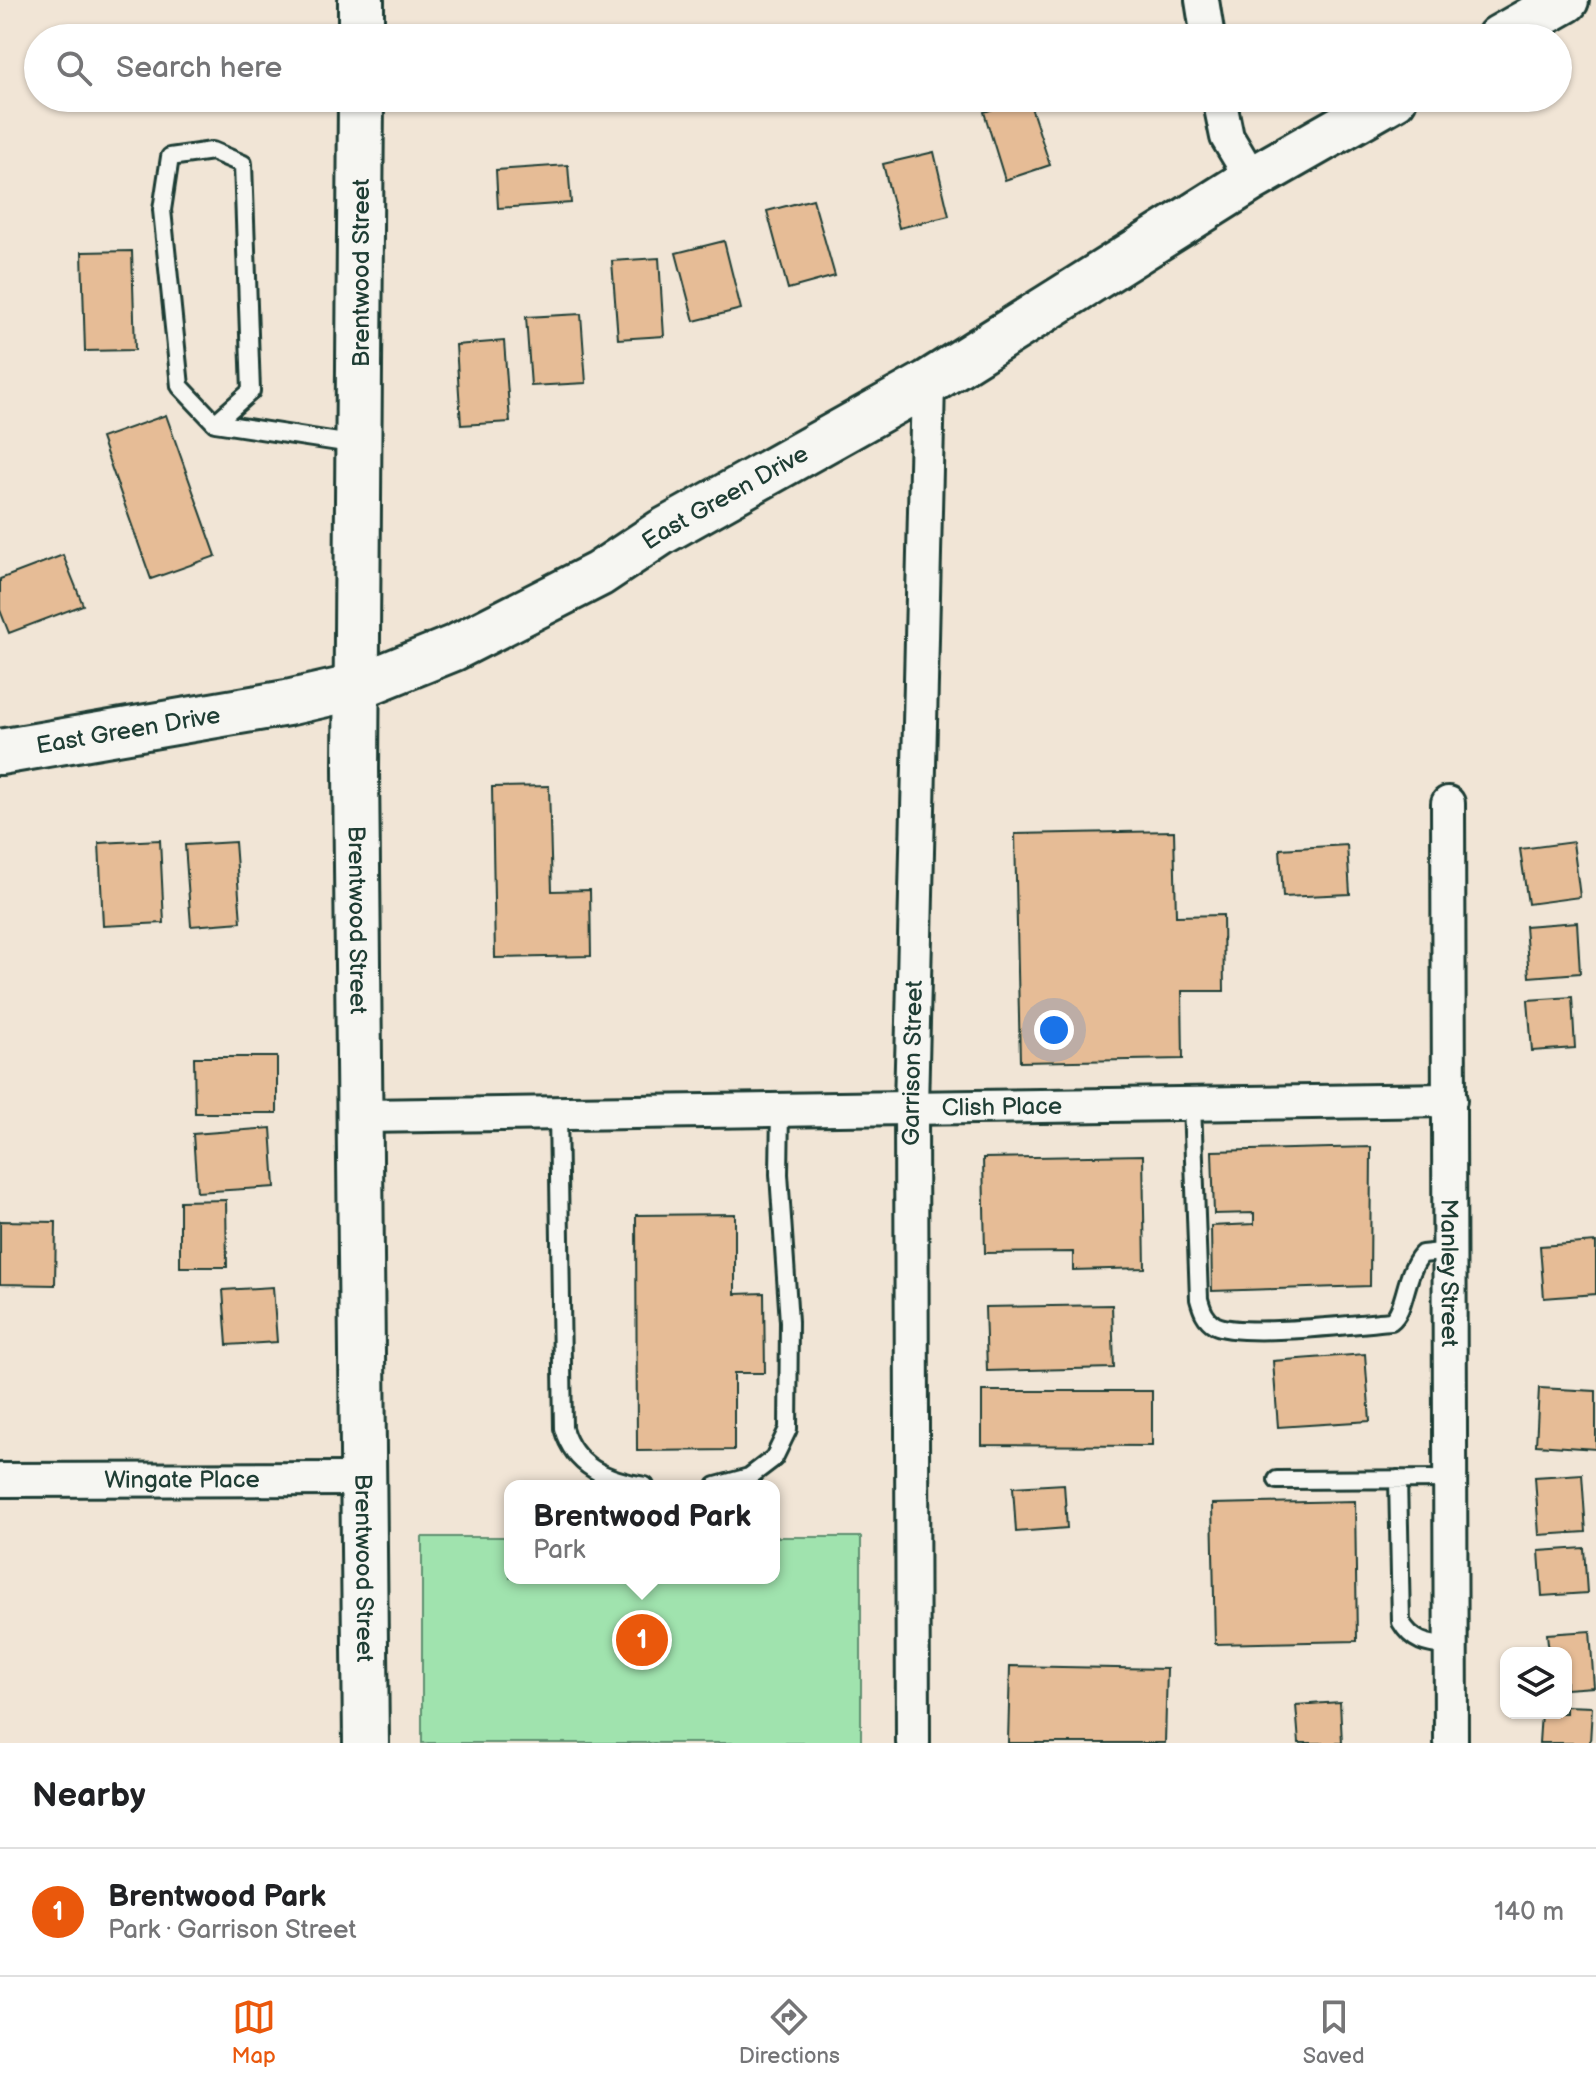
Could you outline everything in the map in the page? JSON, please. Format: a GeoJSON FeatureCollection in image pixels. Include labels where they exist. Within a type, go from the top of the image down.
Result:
{"type":"FeatureCollection","features":[{"type":"Feature","properties":{"kind":"main road"},"geometry":{"type":"LineString","coordinates":[[361,0],[361,24]]}},
{"type":"Feature","properties":{"kind":"main road"},"geometry":{"type":"LineString","coordinates":[[1524,24],[1566,0]]}},
{"type":"Feature","properties":{"kind":"main road","name":"Brentwood Street"},"geometry":{"type":"LineString","coordinates":[[361,112],[357,687],[366,1743]]}},
{"type":"Feature","properties":{"kind":"main road","name":"East Green Drive"},"geometry":{"type":"LineString","coordinates":[[0,752],[239,714],[357,687],[454,648],[599,574],[662,532],[928,383],[1252,179],[1369,112]]}},
{"type":"Feature","properties":{"kind":"street"},"geometry":{"type":"LineString","coordinates":[[1202,0],[1206,24]]}},
{"type":"Feature","properties":{"kind":"street"},"geometry":{"type":"LineString","coordinates":[[1222,112],[1227,137],[1252,179]]}},
{"type":"Feature","properties":{"kind":"street","name":"Garrison Street"},"geometry":{"type":"LineString","coordinates":[[913,1743],[911,1107],[928,383]]}},
{"type":"Feature","properties":{"kind":"street","name":"Manley Street"},"geometry":{"type":"LineString","coordinates":[[1448,803],[1451,1743]]}},
{"type":"Feature","properties":{"kind":"street","name":"Clish Place"},"geometry":{"type":"LineString","coordinates":[[362,1116],[1450,1100]]}},
{"type":"Feature","properties":{"kind":"street","name":"Wingate Place"},"geometry":{"type":"LineString","coordinates":[[0,1480],[364,1479]]}},
{"type":"Feature","properties":{"kind":"lane"},"geometry":{"type":"LineString","coordinates":[[215,423],[251,391],[243,164],[212,151],[170,157],[162,210],[180,386],[215,423],[360,445]]}},
{"type":"Feature","properties":{"kind":"lane"},"geometry":{"type":"LineString","coordinates":[[1192,1104],[1199,1299],[1203,1312],[1212,1324],[1239,1330],[1391,1321],[1400,1313],[1413,1265],[1422,1254],[1451,1251]]}},
{"type":"Feature","properties":{"kind":"lane"},"geometry":{"type":"LineString","coordinates":[[738,1480],[749,1477],[774,1458],[788,1429],[789,1322],[779,1174],[780,1109]]}},
{"type":"Feature","properties":{"kind":"lane"},"geometry":{"type":"LineString","coordinates":[[558,1113],[563,1428],[569,1448],[588,1466],[610,1480]]}},
{"type":"Feature","properties":{"kind":"lane"},"geometry":{"type":"LineString","coordinates":[[1398,1479],[1401,1622],[1410,1637],[1425,1644],[1451,1647]]}},
{"type":"Feature","properties":{"kind":"lane"},"geometry":{"type":"LineString","coordinates":[[1277,1480],[1451,1479]]}},
{"type":"Feature","properties":{"kind":"green space"},"geometry":{"type":"Polygon","coordinates":[[[422,1537],[504,1537],[504,1584],[780,1584],[780,1537],[861,1537],[861,1743],[422,1743],[422,1537]]]}},
{"type":"Feature","properties":{"kind":"building"},"geometry":{"type":"Polygon","coordinates":[[[984,112],[1033,112],[1050,165],[1005,180],[984,112]]]}},
{"type":"Feature","properties":{"kind":"building"},"geometry":{"type":"Polygon","coordinates":[[[934,152],[949,216],[899,228],[883,164],[934,152]]]}},
{"type":"Feature","properties":{"kind":"building"},"geometry":{"type":"Polygon","coordinates":[[[568,165],[571,203],[498,208],[496,170],[568,165]]]}},
{"type":"Feature","properties":{"kind":"building"},"geometry":{"type":"Polygon","coordinates":[[[813,199],[835,276],[788,289],[767,211],[813,199]]]}},
{"type":"Feature","properties":{"kind":"building"},"geometry":{"type":"Polygon","coordinates":[[[724,241],[741,309],[694,321],[676,253],[724,241]]]}},
{"type":"Feature","properties":{"kind":"building"},"geometry":{"type":"Polygon","coordinates":[[[132,251],[135,350],[85,351],[82,252],[132,251]]]}},
{"type":"Feature","properties":{"kind":"building"},"geometry":{"type":"Polygon","coordinates":[[[659,258],[664,336],[618,339],[612,261],[659,258]]]}},
{"type":"Feature","properties":{"kind":"building"},"geometry":{"type":"Polygon","coordinates":[[[581,314],[586,383],[531,386],[526,317],[581,314]]]}},
{"type":"Feature","properties":{"kind":"building"},"geometry":{"type":"Polygon","coordinates":[[[504,341],[510,422],[461,425],[456,345],[504,341]]]}},
{"type":"Feature","properties":{"kind":"building"},"geometry":{"type":"Polygon","coordinates":[[[166,415],[216,556],[151,579],[101,438],[166,415]]]}},
{"type":"Feature","properties":{"kind":"building"},"geometry":{"type":"Polygon","coordinates":[[[63,555],[83,605],[9,633],[0,610],[0,579],[63,555]]]}},
{"type":"Feature","properties":{"kind":"building"},"geometry":{"type":"Polygon","coordinates":[[[549,786],[552,891],[590,890],[591,956],[495,958],[492,787],[549,786]]]}},
{"type":"Feature","properties":{"kind":"building"},"geometry":{"type":"Polygon","coordinates":[[[1174,831],[1176,916],[1223,915],[1224,991],[1182,991],[1183,1059],[1020,1062],[1015,834],[1174,831]]]}},
{"type":"Feature","properties":{"kind":"building"},"geometry":{"type":"Polygon","coordinates":[[[160,840],[164,923],[103,926],[99,843],[160,840]]]}},
{"type":"Feature","properties":{"kind":"building"},"geometry":{"type":"Polygon","coordinates":[[[235,842],[241,922],[191,926],[185,845],[235,842]]]}},
{"type":"Feature","properties":{"kind":"building"},"geometry":{"type":"Polygon","coordinates":[[[1573,842],[1580,897],[1528,904],[1520,849],[1573,842]]]}},
{"type":"Feature","properties":{"kind":"building"},"geometry":{"type":"Polygon","coordinates":[[[1347,845],[1350,894],[1283,897],[1280,849],[1347,845]]]}},
{"type":"Feature","properties":{"kind":"building"},"geometry":{"type":"Polygon","coordinates":[[[1577,922],[1580,973],[1529,977],[1525,926],[1577,922]]]}},
{"type":"Feature","properties":{"kind":"building"},"geometry":{"type":"Polygon","coordinates":[[[1572,997],[1575,1048],[1532,1051],[1528,1000],[1572,997]]]}},
{"type":"Feature","properties":{"kind":"building"},"geometry":{"type":"Polygon","coordinates":[[[194,1057],[277,1057],[277,1113],[195,1113],[194,1057]]]}},
{"type":"Feature","properties":{"kind":"building"},"geometry":{"type":"Polygon","coordinates":[[[271,1128],[275,1187],[197,1192],[193,1134],[271,1128]]]}},
{"type":"Feature","properties":{"kind":"building"},"geometry":{"type":"Polygon","coordinates":[[[1371,1147],[1370,1286],[1212,1291],[1211,1226],[1254,1224],[1254,1213],[1214,1214],[1212,1151],[1371,1147]]]}},
{"type":"Feature","properties":{"kind":"building"},"geometry":{"type":"Polygon","coordinates":[[[1143,1155],[1145,1268],[1073,1270],[1073,1252],[985,1253],[983,1158],[1143,1155]]]}},
{"type":"Feature","properties":{"kind":"building"},"geometry":{"type":"Polygon","coordinates":[[[226,1200],[227,1267],[180,1267],[180,1201],[226,1200]]]}},
{"type":"Feature","properties":{"kind":"building"},"geometry":{"type":"Polygon","coordinates":[[[735,1214],[735,1294],[764,1293],[765,1373],[734,1373],[734,1450],[637,1451],[636,1215],[735,1214]]]}},
{"type":"Feature","properties":{"kind":"building"},"geometry":{"type":"Polygon","coordinates":[[[0,1221],[56,1222],[55,1285],[0,1284],[0,1221]]]}},
{"type":"Feature","properties":{"kind":"building"},"geometry":{"type":"Polygon","coordinates":[[[1596,1242],[1596,1294],[1544,1298],[1540,1246],[1596,1242]]]}},
{"type":"Feature","properties":{"kind":"building"},"geometry":{"type":"Polygon","coordinates":[[[273,1287],[277,1342],[227,1345],[223,1290],[273,1287]]]}},
{"type":"Feature","properties":{"kind":"building"},"geometry":{"type":"Polygon","coordinates":[[[1112,1305],[1114,1368],[987,1371],[985,1307],[1112,1305]]]}},
{"type":"Feature","properties":{"kind":"building"},"geometry":{"type":"Polygon","coordinates":[[[1365,1354],[1370,1421],[1278,1427],[1273,1361],[1365,1354]]]}},
{"type":"Feature","properties":{"kind":"building"},"geometry":{"type":"Polygon","coordinates":[[[1539,1388],[1596,1391],[1596,1449],[1536,1445],[1539,1388]]]}},
{"type":"Feature","properties":{"kind":"building"},"geometry":{"type":"Polygon","coordinates":[[[982,1391],[1152,1391],[1152,1446],[982,1445],[982,1391]]]}},
{"type":"Feature","properties":{"kind":"building"},"geometry":{"type":"Polygon","coordinates":[[[1582,1474],[1586,1532],[1539,1535],[1535,1477],[1582,1474]]]}},
{"type":"Feature","properties":{"kind":"building"},"geometry":{"type":"Polygon","coordinates":[[[1064,1484],[1067,1528],[1016,1532],[1013,1487],[1064,1484]]]}},
{"type":"Feature","properties":{"kind":"building"},"geometry":{"type":"Polygon","coordinates":[[[1355,1501],[1357,1641],[1215,1644],[1212,1504],[1355,1501]]]}},
{"type":"Feature","properties":{"kind":"building"},"geometry":{"type":"Polygon","coordinates":[[[1584,1548],[1587,1593],[1542,1596],[1539,1551],[1584,1548]]]}},
{"type":"Feature","properties":{"kind":"building"},"geometry":{"type":"Polygon","coordinates":[[[1590,1631],[1594,1687],[1572,1689],[1572,1647],[1548,1647],[1547,1634],[1590,1631]]]}},
{"type":"Feature","properties":{"kind":"building"},"geometry":{"type":"Polygon","coordinates":[[[1010,1666],[1167,1669],[1165,1743],[1008,1743],[1010,1666]]]}},
{"type":"Feature","properties":{"kind":"building"},"geometry":{"type":"Polygon","coordinates":[[[1340,1702],[1342,1743],[1299,1743],[1296,1705],[1340,1702]]]}},
{"type":"Feature","properties":{"kind":"building"},"geometry":{"type":"Polygon","coordinates":[[[1572,1706],[1592,1707],[1590,1743],[1539,1743],[1541,1719],[1572,1719],[1572,1706]]]}},
{"type":"Feature","properties":{"kind":"place","name":"Brentwood Park"},"geometry":{"type":"Point","coordinates":[642,1640]}}]}
